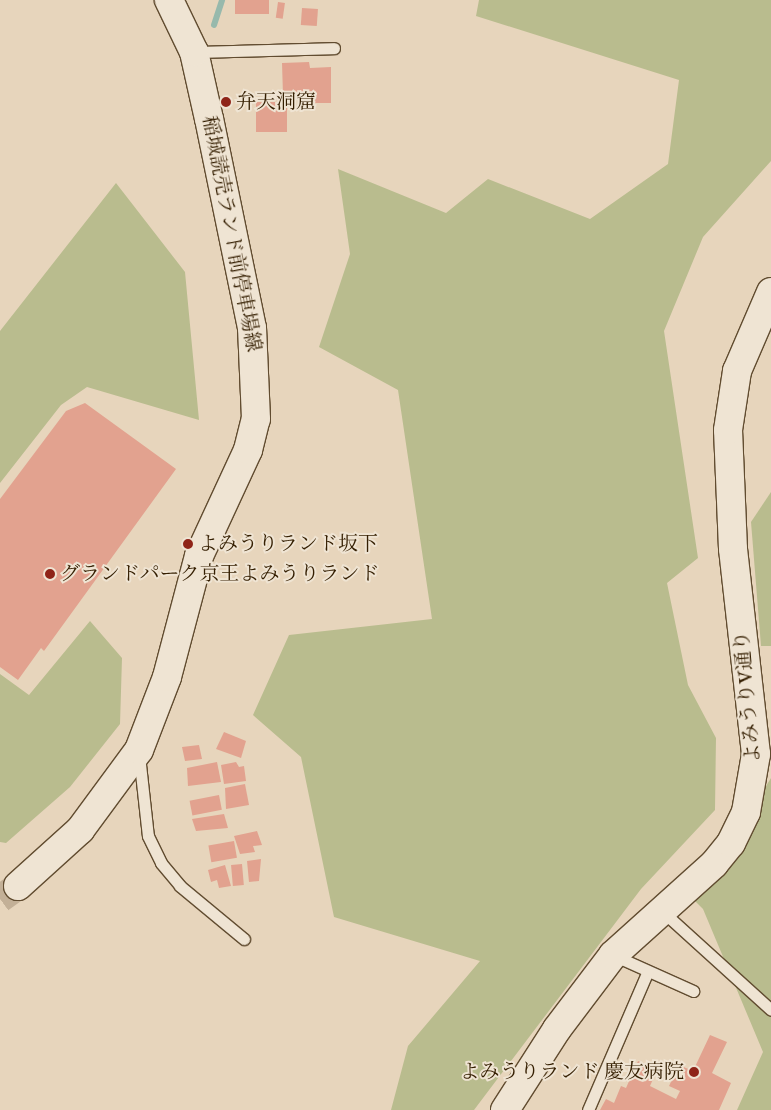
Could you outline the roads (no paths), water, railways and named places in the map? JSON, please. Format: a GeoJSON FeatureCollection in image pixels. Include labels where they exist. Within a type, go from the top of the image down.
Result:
{"type":"FeatureCollection","features":[{"type":"Feature","properties":{"kind":"main road","name":"稲城読売ランド前停車場線"},"geometry":{"type":"LineString","coordinates":[[18,886],[80,830],[139,750],[167,677],[200,556],[248,450],[256,419],[252,328],[194,52],[170,0]]}},
{"type":"Feature","properties":{"kind":"main road","name":"よみうりV通り"},"geometry":{"type":"LineString","coordinates":[[505,1110],[556,1029],[613,955],[724,853],[739,828],[752,791],[755,736],[726,465],[737,371],[771,292]]}},
{"type":"Feature","properties":{"kind":"lane"},"geometry":{"type":"LineString","coordinates":[[194,52],[334,48]]}},
{"type":"Feature","properties":{"kind":"lane"},"geometry":{"type":"LineString","coordinates":[[139,750],[148,836],[161,863],[180,886],[244,939]]}},
{"type":"Feature","properties":{"kind":"lane"},"geometry":{"type":"LineString","coordinates":[[661,910],[771,1010]]}},
{"type":"Feature","properties":{"kind":"lane"},"geometry":{"type":"LineString","coordinates":[[613,955],[693,992]]}},
{"type":"Feature","properties":{"kind":"lane"},"geometry":{"type":"LineString","coordinates":[[588,1110],[648,971]]}},
{"type":"Feature","properties":{"kind":"waterway"},"geometry":{"type":"LineString","coordinates":[[214,25],[222,0]]}},
{"type":"Feature","properties":{"kind":"tunnel"},"geometry":{"type":"LineString","coordinates":[[0,899],[18,886]]}},
{"type":"Feature","properties":{"kind":"place","name":"弁天洞窟"},"geometry":{"type":"Point","coordinates":[226,102]}},
{"type":"Feature","properties":{"kind":"place","name":"よみうりランド坂下"},"geometry":{"type":"Point","coordinates":[188,544]}},
{"type":"Feature","properties":{"kind":"place","name":"グランドパーク京王よみうりランド"},"geometry":{"type":"Point","coordinates":[50,574]}},
{"type":"Feature","properties":{"kind":"place","name":"よみうりランド 慶友病院"},"geometry":{"type":"Point","coordinates":[694,1072]}}]}
